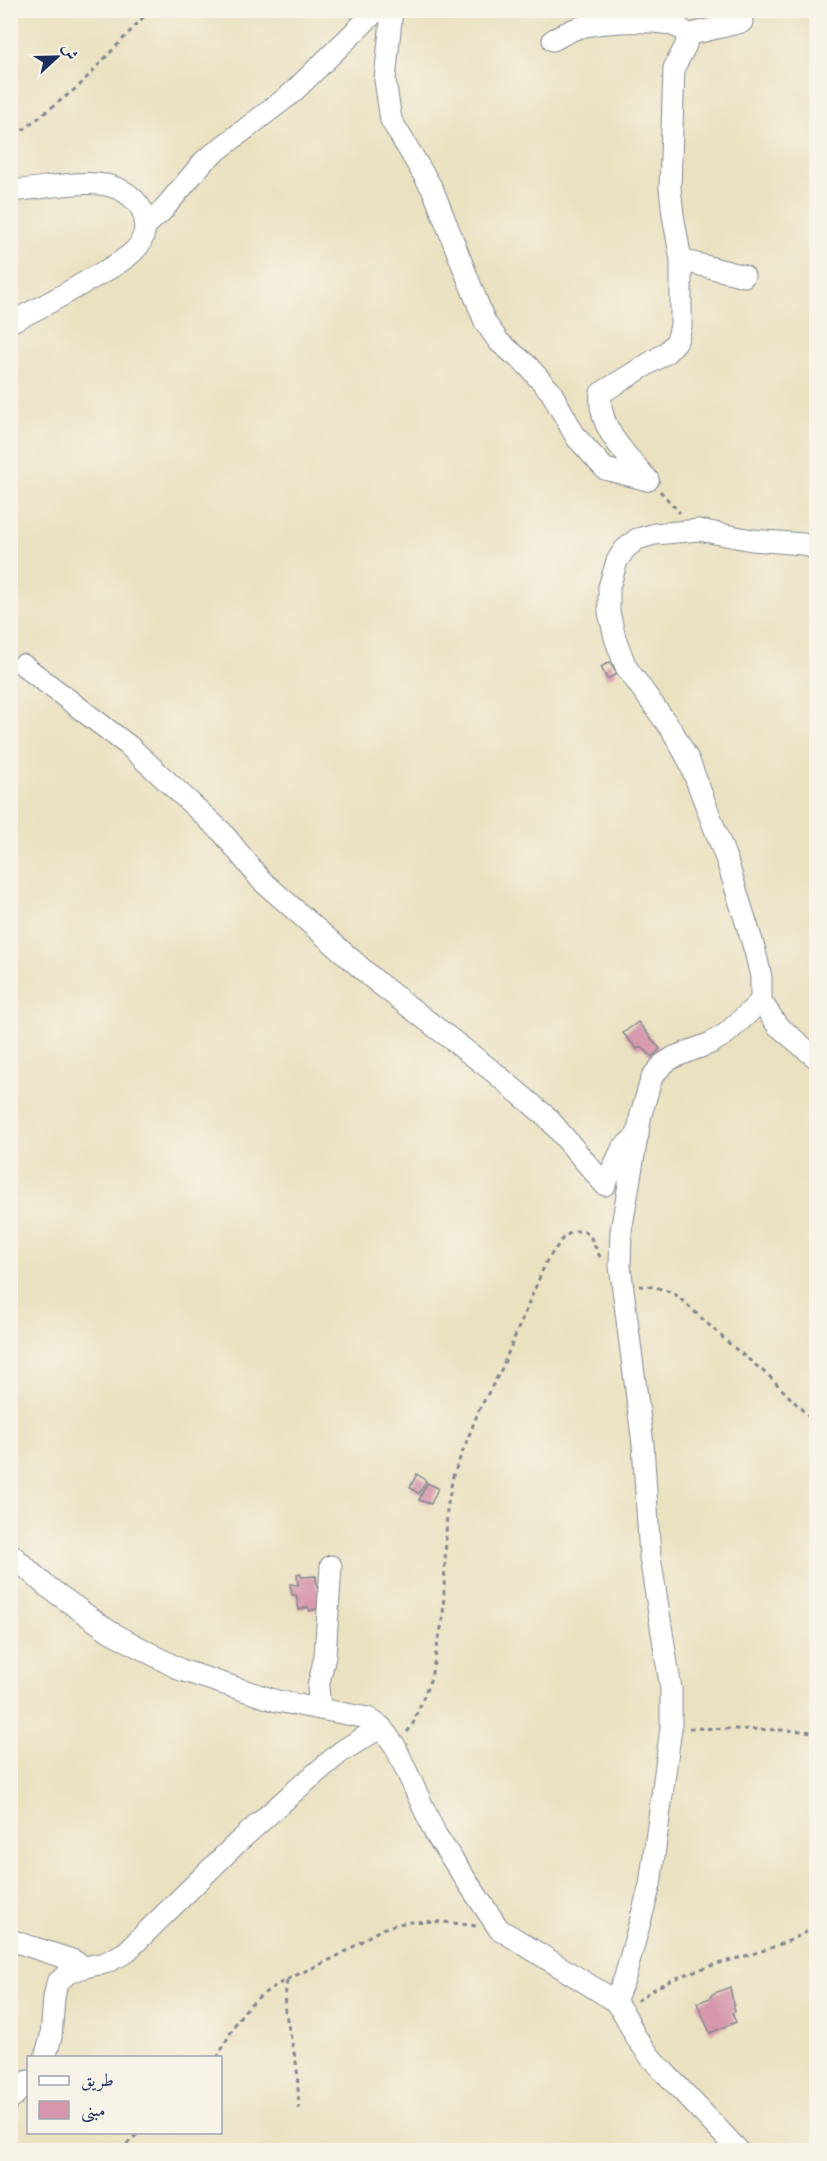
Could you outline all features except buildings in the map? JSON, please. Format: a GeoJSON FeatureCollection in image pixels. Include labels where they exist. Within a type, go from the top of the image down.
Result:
{"type":"FeatureCollection","features":[{"type":"Feature","properties":{"kind":"street"},"geometry":{"type":"LineString","coordinates":[[145,226],[161,212],[206,160],[291,94],[377,10]]}},
{"type":"Feature","properties":{"kind":"street"},"geometry":{"type":"LineString","coordinates":[[392,10],[385,80],[391,120],[433,190],[485,322],[499,342],[528,366],[551,392],[576,437],[605,469],[648,480]]}},
{"type":"Feature","properties":{"kind":"street"},"geometry":{"type":"LineString","coordinates":[[687,35],[742,22]]}},
{"type":"Feature","properties":{"kind":"street"},"geometry":{"type":"LineString","coordinates":[[553,40],[577,28],[608,23],[669,24],[680,28],[687,35]]}},
{"type":"Feature","properties":{"kind":"street"},"geometry":{"type":"LineString","coordinates":[[648,480],[609,432],[600,405],[602,393],[666,353],[677,341],[681,326],[681,260],[672,215],[670,188],[674,68],[686,45],[687,35]]}},
{"type":"Feature","properties":{"kind":"street"},"geometry":{"type":"LineString","coordinates":[[10,191],[81,184],[105,185],[120,189],[132,196],[144,214],[145,226],[144,236],[134,251],[112,267],[37,310],[10,322]]}},
{"type":"Feature","properties":{"kind":"street"},"geometry":{"type":"LineString","coordinates":[[681,260],[744,276]]}},
{"type":"Feature","properties":{"kind":"street"},"geometry":{"type":"LineString","coordinates":[[816,549],[803,544],[752,540],[699,530],[655,534],[637,539],[624,550],[617,561],[609,587],[609,612],[615,638],[626,667],[673,732],[694,772],[728,861],[755,951],[761,977],[761,1001],[777,1025],[816,1058]]}},
{"type":"Feature","properties":{"kind":"street"},"geometry":{"type":"LineString","coordinates":[[23,665],[129,746],[222,832],[261,880],[377,982],[495,1073],[548,1118],[605,1185],[622,1149],[638,1135]]}},
{"type":"Feature","properties":{"kind":"street"},"geometry":{"type":"LineString","coordinates":[[620,2009],[625,1977],[650,1886],[672,1728],[671,1689],[650,1557],[643,1444],[620,1266],[621,1231],[648,1085],[657,1070],[674,1058],[711,1043],[727,1033],[761,1001]]}},
{"type":"Feature","properties":{"kind":"street"},"geometry":{"type":"LineString","coordinates":[[10,1553],[45,1585],[109,1631],[181,1670],[277,1701],[368,1718],[381,1727],[395,1746],[436,1835],[499,1929],[620,2009],[635,2036],[652,2059],[738,2151]]}},
{"type":"Feature","properties":{"kind":"street"},"geometry":{"type":"LineString","coordinates":[[320,1709],[318,1687],[325,1656],[332,1566]]}},
{"type":"Feature","properties":{"kind":"street"},"geometry":{"type":"LineString","coordinates":[[46,2056],[51,2037],[57,1983],[68,1973],[105,1963],[125,1953],[237,1843],[305,1782],[342,1751],[381,1727]]}},
{"type":"Feature","properties":{"kind":"street"},"geometry":{"type":"LineString","coordinates":[[10,1940],[72,1960],[85,1967]]}},
{"type":"Feature","properties":{"kind":"street"},"geometry":{"type":"LineString","coordinates":[[10,2100],[27,2083]]}},
{"type":"Feature","properties":{"kind":"path"},"geometry":{"type":"LineString","coordinates":[[10,143],[14,137],[79,86],[150,10]]}},
{"type":"Feature","properties":{"kind":"path"},"geometry":{"type":"LineString","coordinates":[[648,480],[699,530]]}},
{"type":"Feature","properties":{"kind":"path"},"geometry":{"type":"LineString","coordinates":[[395,1746],[412,1726],[431,1678],[443,1618],[449,1498],[453,1476],[479,1410],[501,1370],[546,1262],[563,1238],[573,1231],[584,1232],[591,1238],[604,1264]]}},
{"type":"Feature","properties":{"kind":"path"},"geometry":{"type":"LineString","coordinates":[[623,1286],[655,1287],[674,1293],[769,1376],[816,1424]]}},
{"type":"Feature","properties":{"kind":"path"},"geometry":{"type":"LineString","coordinates":[[672,1728],[742,1728],[816,1732]]}},
{"type":"Feature","properties":{"kind":"path"},"geometry":{"type":"LineString","coordinates":[[218,2056],[246,2009],[262,1994],[343,1953],[369,1935],[394,1925],[436,1920],[499,1929]]}},
{"type":"Feature","properties":{"kind":"path"},"geometry":{"type":"LineString","coordinates":[[620,2009],[637,2001],[653,1989],[695,1971],[781,1946],[816,1926]]}},
{"type":"Feature","properties":{"kind":"path"},"geometry":{"type":"LineString","coordinates":[[286,1981],[284,2005],[297,2067],[299,2109]]}},
{"type":"Feature","properties":{"kind":"path"},"geometry":{"type":"LineString","coordinates":[[120,2151],[139,2134]]}}]}
